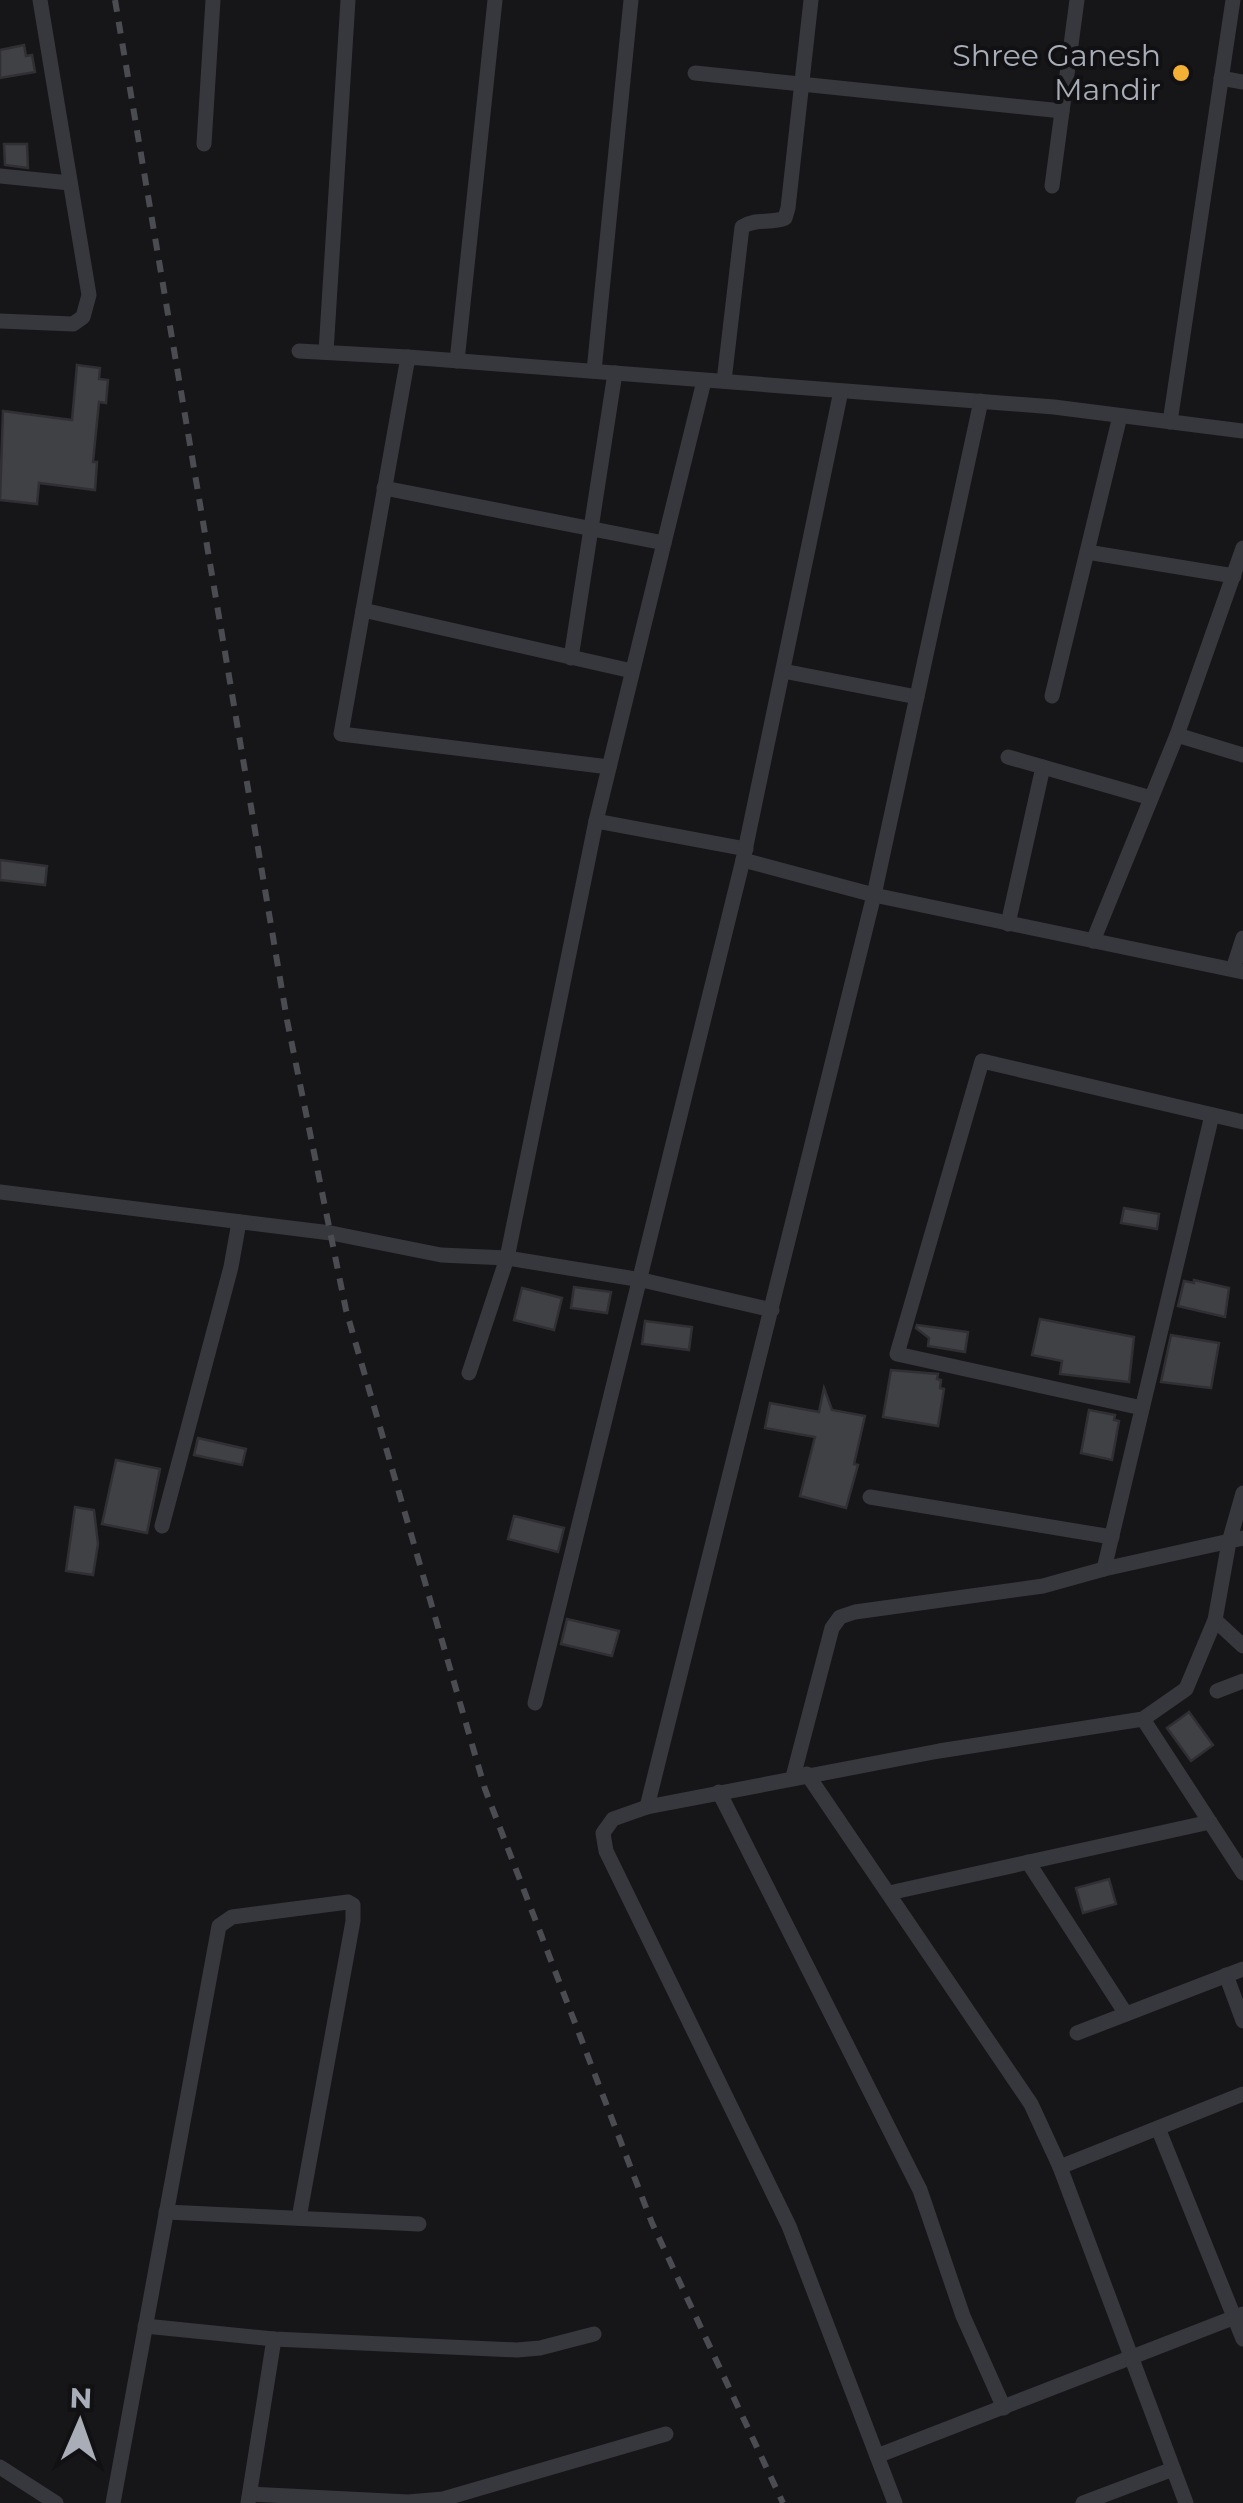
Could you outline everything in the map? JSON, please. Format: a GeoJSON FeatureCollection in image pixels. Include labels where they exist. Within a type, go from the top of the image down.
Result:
{"type":"FeatureCollection","features":[{"type":"Feature","properties":{"kind":"street"},"geometry":{"type":"LineString","coordinates":[[0,321],[73,324],[83,317],[89,295],[40,0]]}},
{"type":"Feature","properties":{"kind":"street"},"geometry":{"type":"LineString","coordinates":[[204,144],[214,0]]}},
{"type":"Feature","properties":{"kind":"street"},"geometry":{"type":"LineString","coordinates":[[326,352],[348,0]]}},
{"type":"Feature","properties":{"kind":"street"},"geometry":{"type":"LineString","coordinates":[[457,361],[495,0]]}},
{"type":"Feature","properties":{"kind":"street"},"geometry":{"type":"LineString","coordinates":[[594,371],[631,0]]}},
{"type":"Feature","properties":{"kind":"street"},"geometry":{"type":"LineString","coordinates":[[724,382],[742,227],[750,222],[785,218],[811,0]]}},
{"type":"Feature","properties":{"kind":"street"},"geometry":{"type":"LineString","coordinates":[[1052,186],[1077,0]]}},
{"type":"Feature","properties":{"kind":"street"},"geometry":{"type":"LineString","coordinates":[[1170,422],[1233,0]]}},
{"type":"Feature","properties":{"kind":"street"},"geometry":{"type":"LineString","coordinates":[[695,73],[1062,112]]}},
{"type":"Feature","properties":{"kind":"street"},"geometry":{"type":"LineString","coordinates":[[1221,78],[1243,82]]}},
{"type":"Feature","properties":{"kind":"street"},"geometry":{"type":"LineString","coordinates":[[0,176],[70,182]]}},
{"type":"Feature","properties":{"kind":"street"},"geometry":{"type":"LineString","coordinates":[[299,351],[841,390],[1243,431]]}},
{"type":"Feature","properties":{"kind":"street"},"geometry":{"type":"LineString","coordinates":[[408,357],[342,734],[609,768]]}},
{"type":"Feature","properties":{"kind":"street"},"geometry":{"type":"LineString","coordinates":[[571,658],[615,373]]}},
{"type":"Feature","properties":{"kind":"street"},"geometry":{"type":"LineString","coordinates":[[469,1373],[508,1258],[596,821],[704,381]]}},
{"type":"Feature","properties":{"kind":"street"},"geometry":{"type":"LineString","coordinates":[[535,1703],[744,855],[841,390]]}},
{"type":"Feature","properties":{"kind":"street"},"geometry":{"type":"LineString","coordinates":[[647,1807],[874,895],[981,402]]}},
{"type":"Feature","properties":{"kind":"street"},"geometry":{"type":"LineString","coordinates":[[1052,696],[1120,416]]}},
{"type":"Feature","properties":{"kind":"street"},"geometry":{"type":"LineString","coordinates":[[384,488],[664,543]]}},
{"type":"Feature","properties":{"kind":"street"},"geometry":{"type":"LineString","coordinates":[[1094,941],[1176,734],[1243,548]]}},
{"type":"Feature","properties":{"kind":"street"},"geometry":{"type":"LineString","coordinates":[[1087,552],[1234,576]]}},
{"type":"Feature","properties":{"kind":"street"},"geometry":{"type":"LineString","coordinates":[[363,610],[632,671]]}},
{"type":"Feature","properties":{"kind":"street"},"geometry":{"type":"LineString","coordinates":[[783,671],[916,697]]}},
{"type":"Feature","properties":{"kind":"street"},"geometry":{"type":"LineString","coordinates":[[1176,734],[1243,755]]}},
{"type":"Feature","properties":{"kind":"street"},"geometry":{"type":"LineString","coordinates":[[1008,757],[1151,798]]}},
{"type":"Feature","properties":{"kind":"street"},"geometry":{"type":"LineString","coordinates":[[1008,924],[1043,767]]}},
{"type":"Feature","properties":{"kind":"street"},"geometry":{"type":"LineString","coordinates":[[596,821],[744,855],[874,895],[1238,971],[1243,938]]}},
{"type":"Feature","properties":{"kind":"street"},"geometry":{"type":"LineString","coordinates":[[1142,1408],[897,1354],[982,1061],[1243,1122]]}},
{"type":"Feature","properties":{"kind":"street"},"geometry":{"type":"LineString","coordinates":[[1104,1569],[1212,1115]]}},
{"type":"Feature","properties":{"kind":"street"},"geometry":{"type":"LineString","coordinates":[[0,1192],[331,1233],[441,1255],[508,1258],[642,1280],[772,1310]]}},
{"type":"Feature","properties":{"kind":"street"},"geometry":{"type":"LineString","coordinates":[[162,1526],[240,1222]]}},
{"type":"Feature","properties":{"kind":"street"},"geometry":{"type":"LineString","coordinates":[[895,2503],[790,2226],[606,1851],[604,1832],[607,1825],[622,1815],[647,1807],[800,1776],[1143,1718],[1186,1689],[1215,1620],[1236,1540],[1243,1492]]}},
{"type":"Feature","properties":{"kind":"street"},"geometry":{"type":"LineString","coordinates":[[870,1498],[1112,1537]]}},
{"type":"Feature","properties":{"kind":"street"},"geometry":{"type":"LineString","coordinates":[[1186,2503],[1060,2167],[1023,2090],[888,1893],[800,1776],[832,1628],[840,1617],[1053,1584],[1236,1540]]}},
{"type":"Feature","properties":{"kind":"street"},"geometry":{"type":"LineString","coordinates":[[1215,1620],[1243,1646]]}},
{"type":"Feature","properties":{"kind":"street"},"geometry":{"type":"LineString","coordinates":[[1217,1691],[1243,1681]]}},
{"type":"Feature","properties":{"kind":"street"},"geometry":{"type":"LineString","coordinates":[[1143,1718],[1243,1872]]}},
{"type":"Feature","properties":{"kind":"street"},"geometry":{"type":"LineString","coordinates":[[719,1792],[907,2162],[927,2206],[963,2316],[1004,2408]]}},
{"type":"Feature","properties":{"kind":"street"},"geometry":{"type":"LineString","coordinates":[[888,1893],[1210,1822]]}},
{"type":"Feature","properties":{"kind":"street"},"geometry":{"type":"LineString","coordinates":[[1028,1862],[1126,2014]]}},
{"type":"Feature","properties":{"kind":"street"},"geometry":{"type":"LineString","coordinates":[[113,2503],[219,1926],[232,1917],[348,1902],[353,1905],[354,1921],[299,2218]]}},
{"type":"Feature","properties":{"kind":"street"},"geometry":{"type":"LineString","coordinates":[[1076,2033],[1243,1969]]}},
{"type":"Feature","properties":{"kind":"street"},"geometry":{"type":"LineString","coordinates":[[1226,1975],[1243,2021]]}},
{"type":"Feature","properties":{"kind":"street"},"geometry":{"type":"LineString","coordinates":[[1060,2167],[1243,2094]]}},
{"type":"Feature","properties":{"kind":"street"},"geometry":{"type":"LineString","coordinates":[[1158,2128],[1238,2315],[1243,2339]]}},
{"type":"Feature","properties":{"kind":"street"},"geometry":{"type":"LineString","coordinates":[[166,2212],[419,2224]]}},
{"type":"Feature","properties":{"kind":"street"},"geometry":{"type":"LineString","coordinates":[[877,2456],[1238,2315]]}},
{"type":"Feature","properties":{"kind":"street"},"geometry":{"type":"LineString","coordinates":[[145,2326],[274,2339],[517,2350],[594,2334]]}},
{"type":"Feature","properties":{"kind":"street"},"geometry":{"type":"LineString","coordinates":[[274,2339],[249,2499],[442,2500],[666,2434]]}},
{"type":"Feature","properties":{"kind":"street"},"geometry":{"type":"LineString","coordinates":[[1083,2503],[1173,2469]]}},
{"type":"Feature","properties":{"kind":"street"},"geometry":{"type":"LineString","coordinates":[[2,2471],[56,2503]]}},
{"type":"Feature","properties":{"kind":"building"},"geometry":{"type":"Polygon","coordinates":[[[24,45],[26,56],[32,55],[35,72],[0,78],[0,50],[24,45]]]}},
{"type":"Feature","properties":{"kind":"building"},"geometry":{"type":"Polygon","coordinates":[[[4,144],[27,144],[28,168],[5,165],[4,144]]]}},
{"type":"Feature","properties":{"kind":"building"},"geometry":{"type":"Polygon","coordinates":[[[77,365],[100,368],[99,379],[108,380],[106,403],[99,402],[93,462],[97,462],[95,490],[39,483],[37,504],[0,500],[3,411],[72,420],[77,365]]]}},
{"type":"Feature","properties":{"kind":"building"},"geometry":{"type":"Polygon","coordinates":[[[0,860],[47,866],[45,885],[0,880],[0,860]]]}},
{"type":"Feature","properties":{"kind":"building"},"geometry":{"type":"Polygon","coordinates":[[[1124,1208],[1159,1214],[1157,1229],[1121,1223],[1124,1208]]]}},
{"type":"Feature","properties":{"kind":"building"},"geometry":{"type":"Polygon","coordinates":[[[1184,1281],[1229,1288],[1225,1317],[1178,1306],[1184,1281]]]}},
{"type":"Feature","properties":{"kind":"building"},"geometry":{"type":"Polygon","coordinates":[[[574,1287],[611,1292],[607,1313],[571,1308],[574,1287]]]}},
{"type":"Feature","properties":{"kind":"building"},"geometry":{"type":"Polygon","coordinates":[[[522,1288],[562,1298],[554,1330],[514,1320],[522,1288]]]}},
{"type":"Feature","properties":{"kind":"building"},"geometry":{"type":"Polygon","coordinates":[[[1040,1319],[1134,1337],[1129,1382],[1060,1374],[1062,1361],[1032,1355],[1040,1319]]]}},
{"type":"Feature","properties":{"kind":"building"},"geometry":{"type":"Polygon","coordinates":[[[645,1321],[692,1327],[689,1350],[642,1344],[645,1321]]]}},
{"type":"Feature","properties":{"kind":"building"},"geometry":{"type":"Polygon","coordinates":[[[917,1325],[968,1332],[965,1352],[928,1346],[929,1338],[917,1325]]]}},
{"type":"Feature","properties":{"kind":"building"},"geometry":{"type":"Polygon","coordinates":[[[1171,1335],[1219,1343],[1211,1388],[1161,1382],[1171,1335]]]}},
{"type":"Feature","properties":{"kind":"building"},"geometry":{"type":"Polygon","coordinates":[[[891,1370],[938,1374],[940,1388],[944,1389],[938,1426],[883,1417],[891,1370]]]}},
{"type":"Feature","properties":{"kind":"building"},"geometry":{"type":"Polygon","coordinates":[[[824,1388],[832,1410],[865,1416],[854,1464],[858,1465],[846,1508],[800,1496],[815,1437],[765,1428],[770,1403],[819,1412],[824,1388]]]}},
{"type":"Feature","properties":{"kind":"building"},"geometry":{"type":"Polygon","coordinates":[[[1089,1410],[1115,1415],[1114,1420],[1119,1421],[1112,1460],[1081,1453],[1089,1410]]]}},
{"type":"Feature","properties":{"kind":"building"},"geometry":{"type":"Polygon","coordinates":[[[198,1438],[246,1449],[242,1465],[194,1455],[198,1438]]]}},
{"type":"Feature","properties":{"kind":"building"},"geometry":{"type":"Polygon","coordinates":[[[116,1460],[160,1469],[147,1533],[102,1524],[116,1460]]]}},
{"type":"Feature","properties":{"kind":"building"},"geometry":{"type":"Polygon","coordinates":[[[75,1507],[94,1510],[98,1544],[93,1575],[66,1571],[75,1507]]]}},
{"type":"Feature","properties":{"kind":"building"},"geometry":{"type":"Polygon","coordinates":[[[514,1516],[564,1528],[558,1552],[508,1539],[514,1516]]]}},
{"type":"Feature","properties":{"kind":"building"},"geometry":{"type":"Polygon","coordinates":[[[567,1619],[619,1631],[612,1656],[561,1644],[567,1619]]]}},
{"type":"Feature","properties":{"kind":"building"},"geometry":{"type":"Polygon","coordinates":[[[1189,1712],[1213,1745],[1191,1761],[1167,1728],[1189,1712]]]}},
{"type":"Feature","properties":{"kind":"building"},"geometry":{"type":"Polygon","coordinates":[[[1109,1879],[1116,1904],[1083,1913],[1076,1888],[1109,1879]]]}},
{"type":"Feature","properties":{"kind":"railway"},"geometry":{"type":"LineString","coordinates":[[115,0],[287,1020],[346,1310],[485,1789],[652,2223],[783,2503]]}},
{"type":"Feature","properties":{"kind":"place","name":"Shree Ganesh Mandir"},"geometry":{"type":"Point","coordinates":[1181,73]}}]}
